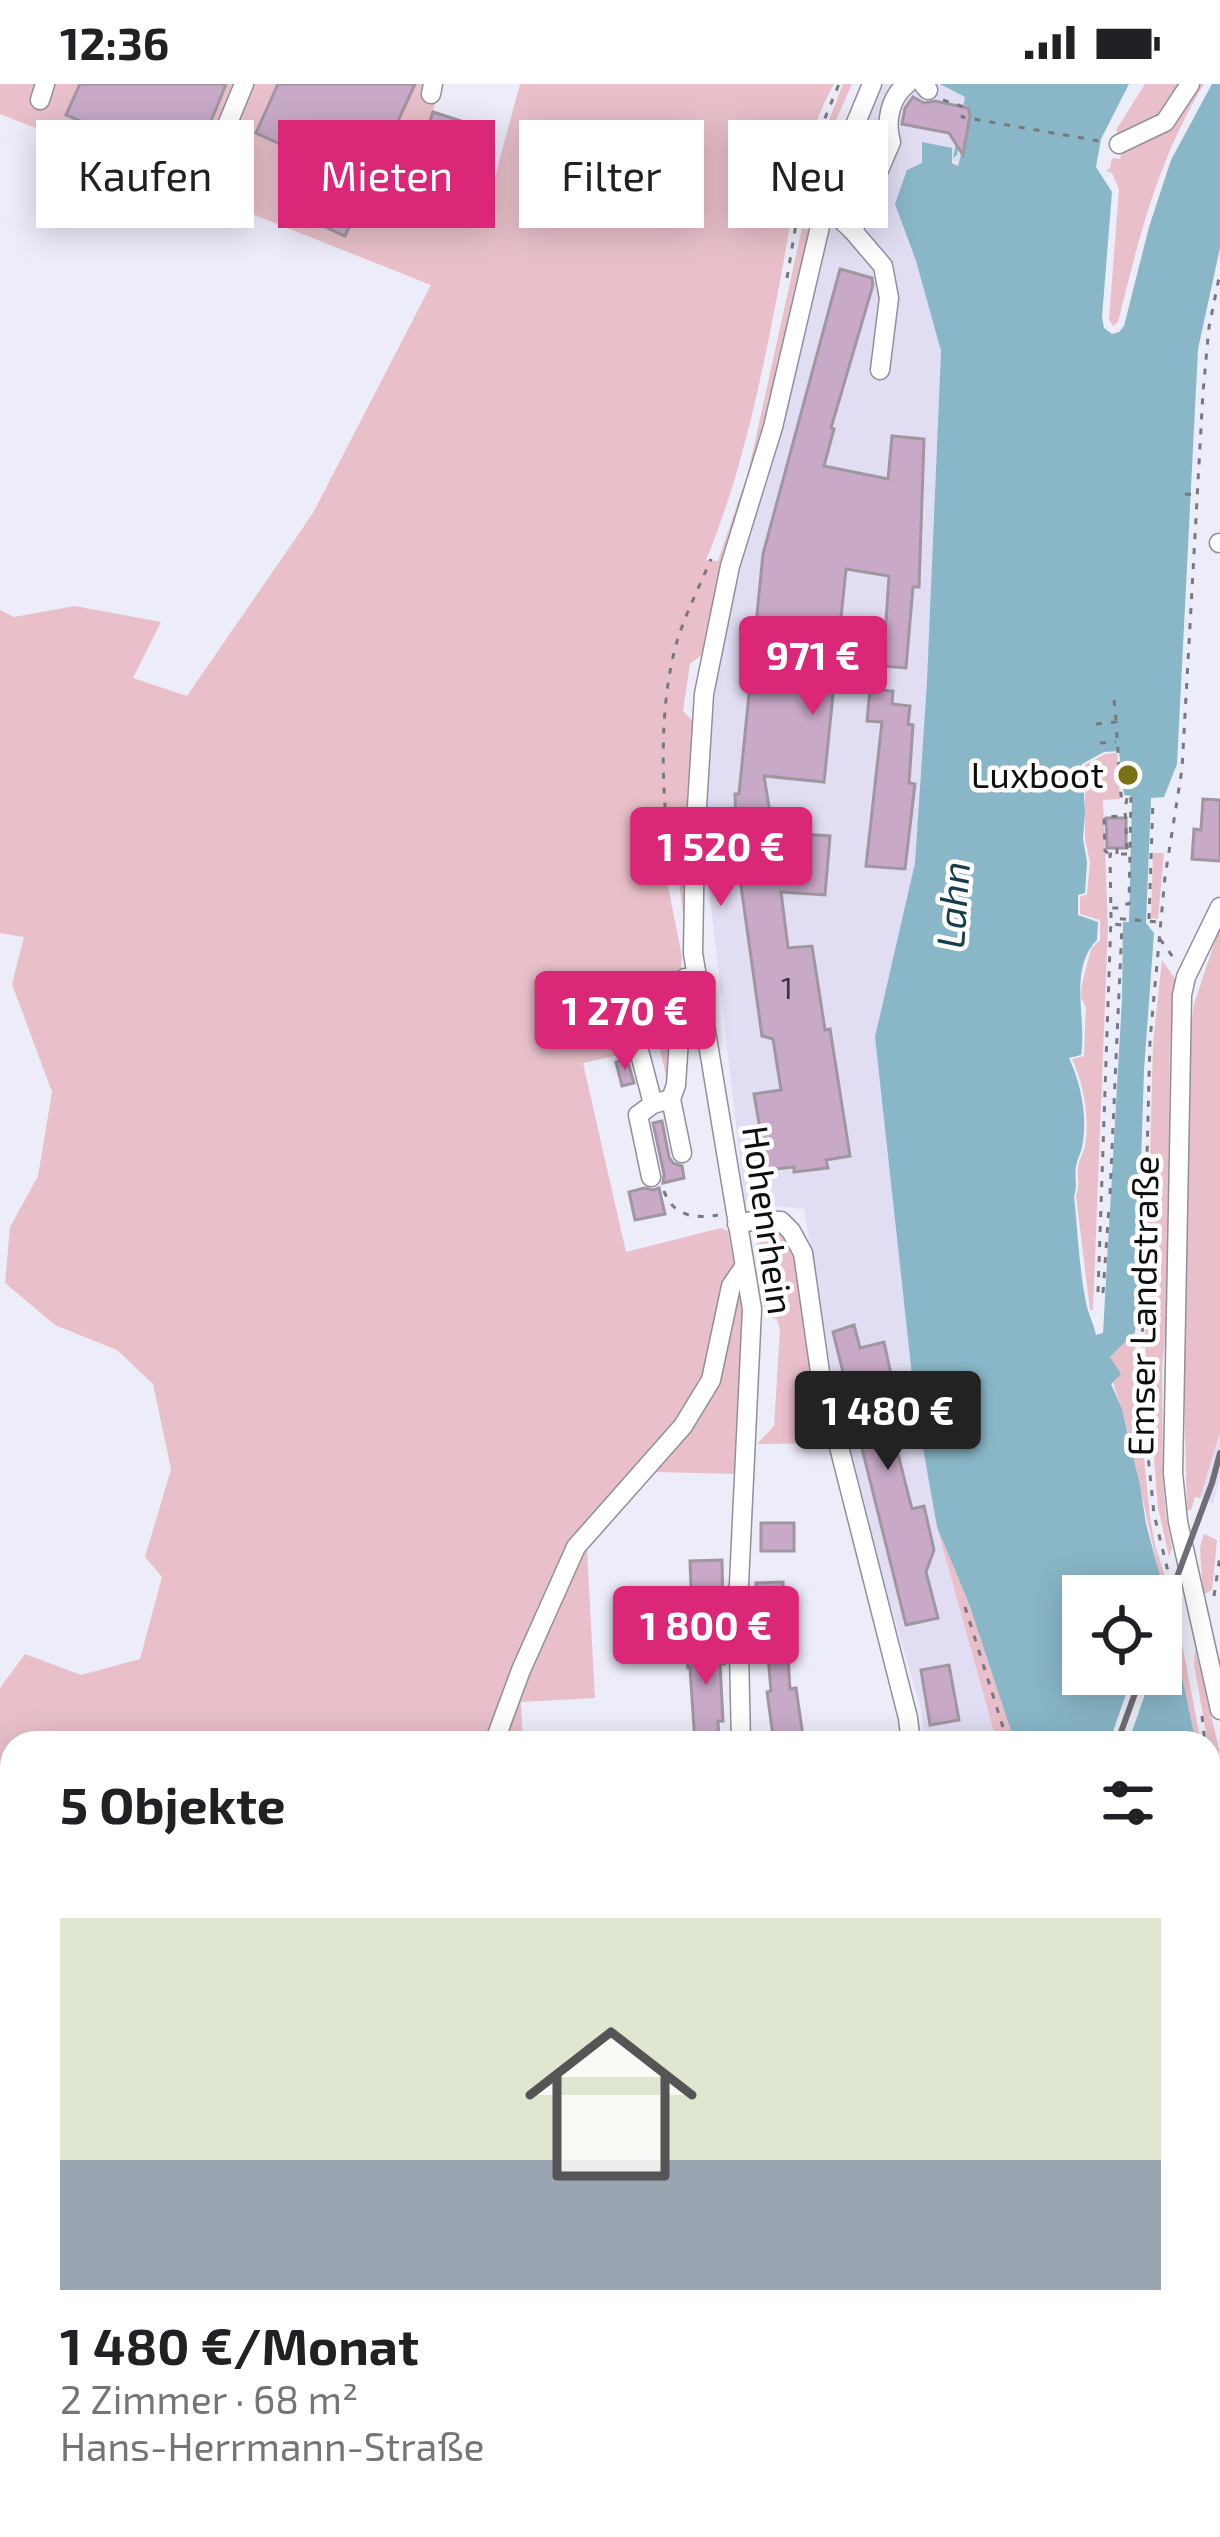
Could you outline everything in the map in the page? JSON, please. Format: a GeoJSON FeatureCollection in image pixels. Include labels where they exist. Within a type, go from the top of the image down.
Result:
{"type":"FeatureCollection","features":[{"type":"Feature","properties":{"kind":"street"},"geometry":{"type":"LineString","coordinates":[[229,120],[244,84]]}},
{"type":"Feature","properties":{"kind":"street","name":"Hohenrhein"},"geometry":{"type":"LineString","coordinates":[[857,120],[872,84]]}},
{"type":"Feature","properties":{"kind":"street"},"geometry":{"type":"LineString","coordinates":[[853,231],[891,142],[886,127],[897,92],[907,84]]}},
{"type":"Feature","properties":{"kind":"street"},"geometry":{"type":"LineString","coordinates":[[1114,144],[1165,122],[1190,84]]}},
{"type":"Feature","properties":{"kind":"street","name":"Hohenrhein"},"geometry":{"type":"LineString","coordinates":[[741,1731],[739,1605],[752,1309],[730,1216],[696,977],[694,839],[707,676],[730,566],[773,428],[819,228]]}},
{"type":"Feature","properties":{"kind":"street"},"geometry":{"type":"LineString","coordinates":[[850,228],[883,266],[889,298],[880,370]]}},
{"type":"Feature","properties":{"kind":"street","name":"Emser Landstraße"},"geometry":{"type":"LineString","coordinates":[[1220,907],[1186,976],[1182,995],[1173,1473],[1178,1522],[1220,1710]]}},
{"type":"Feature","properties":{"kind":"street"},"geometry":{"type":"LineString","coordinates":[[651,1177],[638,1115],[662,1102],[676,1085],[682,993],[685,979],[696,977]]}},
{"type":"Feature","properties":{"kind":"street"},"geometry":{"type":"LineString","coordinates":[[640,1054],[682,1153]]}},
{"type":"Feature","properties":{"kind":"street"},"geometry":{"type":"LineString","coordinates":[[730,1216],[781,1221],[803,1253],[820,1372],[910,1731]]}},
{"type":"Feature","properties":{"kind":"street"},"geometry":{"type":"LineString","coordinates":[[498,1731],[576,1547],[682,1426],[711,1380],[731,1286],[745,1267]]}},
{"type":"Feature","properties":{"kind":"path"},"geometry":{"type":"LineString","coordinates":[[925,87],[932,96],[964,107],[962,117],[1114,144]]}},
{"type":"Feature","properties":{"kind":"path"},"geometry":{"type":"LineString","coordinates":[[1192,391],[1203,392]]}},
{"type":"Feature","properties":{"kind":"path"},"geometry":{"type":"LineString","coordinates":[[1188,438],[1199,439]]}},
{"type":"Feature","properties":{"kind":"path"},"geometry":{"type":"LineString","coordinates":[[1185,494],[1198,495]]}},
{"type":"Feature","properties":{"kind":"path"},"geometry":{"type":"LineString","coordinates":[[1183,539],[1194,540]]}},
{"type":"Feature","properties":{"kind":"path"},"geometry":{"type":"LineString","coordinates":[[1180,605],[1191,606]]}},
{"type":"Feature","properties":{"kind":"path"},"geometry":{"type":"LineString","coordinates":[[1178,660],[1189,661]]}},
{"type":"Feature","properties":{"kind":"path"},"geometry":{"type":"LineString","coordinates":[[1111,908],[1129,904],[1131,796],[1121,796],[1114,700]]}},
{"type":"Feature","properties":{"kind":"path"},"geometry":{"type":"LineString","coordinates":[[1096,724],[1116,722]]}},
{"type":"Feature","properties":{"kind":"path"},"geometry":{"type":"LineString","coordinates":[[1100,743],[1118,742]]}},
{"type":"Feature","properties":{"kind":"path"},"geometry":{"type":"LineString","coordinates":[[1172,755],[1183,755]]}},
{"type":"Feature","properties":{"kind":"path"},"geometry":{"type":"LineString","coordinates":[[1118,854],[1118,849],[1127,849],[1127,796]]}},
{"type":"Feature","properties":{"kind":"path"},"geometry":{"type":"LineString","coordinates":[[1149,921],[1153,800]]}},
{"type":"Feature","properties":{"kind":"path"},"geometry":{"type":"LineString","coordinates":[[1125,816],[1104,817],[1105,851],[1130,854]]}},
{"type":"Feature","properties":{"kind":"path"},"geometry":{"type":"LineString","coordinates":[[1109,1207],[1100,1293],[1110,854]]}},
{"type":"Feature","properties":{"kind":"path"},"geometry":{"type":"LineString","coordinates":[[1111,921],[1160,922]]}},
{"type":"Feature","properties":{"kind":"path"},"geometry":{"type":"LineString","coordinates":[[1110,1194],[1122,925],[1111,921]]}},
{"type":"Feature","properties":{"kind":"path"},"geometry":{"type":"LineString","coordinates":[[1159,938],[1186,976]]}},
{"type":"Feature","properties":{"kind":"path"},"geometry":{"type":"LineString","coordinates":[[1110,964],[1121,965]]}},
{"type":"Feature","properties":{"kind":"path"},"geometry":{"type":"LineString","coordinates":[[1107,1042],[1118,1043]]}},
{"type":"Feature","properties":{"kind":"path"},"geometry":{"type":"LineString","coordinates":[[1104,1116],[1114,1117]]}},
{"type":"Feature","properties":{"kind":"path"},"geometry":{"type":"LineString","coordinates":[[651,1177],[661,1184],[673,1209],[702,1218],[730,1216]]}},
{"type":"Feature","properties":{"kind":"path"},"geometry":{"type":"LineString","coordinates":[[1099,1243],[1107,1243]]}},
{"type":"Feature","properties":{"kind":"path"},"geometry":{"type":"LineString","coordinates":[[1105,1264],[1119,1265]]}},
{"type":"Feature","properties":{"kind":"path"},"geometry":{"type":"LineString","coordinates":[[1141,1360],[1159,1408],[1174,1412]]}},
{"type":"Feature","properties":{"kind":"path"},"geometry":{"type":"LineString","coordinates":[[965,1607],[1004,1731]]}},
{"type":"Feature","properties":{"kind":"shaded area"},"geometry":{"type":"Polygon","coordinates":[[[0,84],[442,84],[429,120],[278,120],[278,224],[254,215],[254,120],[36,120],[36,128],[0,114],[0,84]]]}},
{"type":"Feature","properties":{"kind":"shaded area"},"geometry":{"type":"Polygon","coordinates":[[[520,84],[834,84],[817,120],[728,120],[728,228],[790,228],[750,422],[706,560],[718,561],[748,473],[802,228],[811,230],[767,421],[721,563],[703,654],[690,664],[683,711],[693,721],[685,829],[685,927],[671,826],[662,825],[665,871],[682,957],[668,1086],[659,1046],[583,1063],[626,1252],[721,1228],[728,1231],[744,1318],[734,1474],[657,1472],[615,1494],[586,1531],[595,1698],[521,1702],[522,1731],[0,1731],[0,1688],[25,1654],[81,1675],[140,1659],[162,1577],[145,1557],[171,1469],[153,1384],[117,1350],[55,1325],[5,1283],[10,1227],[38,1176],[52,1092],[12,984],[24,937],[0,933],[0,610],[14,617],[75,606],[161,622],[133,678],[187,696],[313,513],[431,285],[287,228],[495,228],[495,177],[520,84]]]}},
{"type":"Feature","properties":{"kind":"shaded area"},"geometry":{"type":"Polygon","coordinates":[[[843,84],[852,84],[836,120],[829,120],[843,84]]]}},
{"type":"Feature","properties":{"kind":"shaded area"},"geometry":{"type":"Polygon","coordinates":[[[880,84],[940,84],[964,96],[970,84],[977,84],[967,104],[971,116],[958,168],[951,158],[922,163],[895,204],[941,351],[915,863],[875,1037],[915,1403],[937,1527],[994,1731],[924,1731],[863,1511],[828,1354],[804,1209],[745,1203],[704,846],[715,691],[737,569],[829,228],[888,228],[888,120],[866,120],[880,84]]]}},
{"type":"Feature","properties":{"kind":"shaded area"},"geometry":{"type":"Polygon","coordinates":[[[1145,84],[1183,84],[1162,118],[1119,136],[1116,130],[1145,84]]]}},
{"type":"Feature","properties":{"kind":"shaded area"},"geometry":{"type":"Polygon","coordinates":[[[1195,84],[1204,84],[1162,170],[1113,326],[1109,319],[1119,189],[1112,173],[1106,171],[1112,158],[1120,159],[1122,150],[1195,84]]]}},
{"type":"Feature","properties":{"kind":"shaded area"},"geometry":{"type":"Polygon","coordinates":[[[1117,753],[1120,799],[1103,800],[1108,926],[1090,1310],[1076,1196],[1086,1113],[1072,1059],[1084,1056],[1082,984],[1091,949],[1100,940],[1100,920],[1080,914],[1090,862],[1085,839],[1085,765],[1117,753]]]}},
{"type":"Feature","properties":{"kind":"shaded area"},"geometry":{"type":"Polygon","coordinates":[[[1153,853],[1164,853],[1158,919],[1151,918],[1153,853]]]}},
{"type":"Feature","properties":{"kind":"shaded area"},"geometry":{"type":"Polygon","coordinates":[[[1220,926],[1220,1432],[1200,1498],[1195,1497],[1187,1510],[1184,1393],[1190,1037],[1194,1004],[1220,926]]]}},
{"type":"Feature","properties":{"kind":"shaded area"},"geometry":{"type":"Polygon","coordinates":[[[1162,960],[1176,980],[1170,1045],[1167,1317],[1162,1368],[1169,1557],[1158,1508],[1145,1345],[1153,1044],[1162,960]]]}},
{"type":"Feature","properties":{"kind":"shaded area"},"geometry":{"type":"Polygon","coordinates":[[[777,1229],[788,1241],[800,1276],[812,1377],[828,1443],[757,1444],[774,1426],[780,1330],[777,1319],[765,1316],[757,1243],[765,1230],[777,1229]]]}},
{"type":"Feature","properties":{"kind":"shaded area"},"geometry":{"type":"Polygon","coordinates":[[[1135,1332],[1150,1517],[1165,1575],[1159,1575],[1109,1357],[1135,1332]]]}},
{"type":"Feature","properties":{"kind":"shaded area"},"geometry":{"type":"Polygon","coordinates":[[[1220,1432],[1220,1476],[1213,1504],[1200,1498],[1220,1432]]]}},
{"type":"Feature","properties":{"kind":"shaded area"},"geometry":{"type":"Polygon","coordinates":[[[937,1527],[969,1604],[1011,1731],[994,1731],[937,1527]]]}},
{"type":"Feature","properties":{"kind":"shaded area"},"geometry":{"type":"Polygon","coordinates":[[[1204,1534],[1217,1540],[1212,1590],[1203,1595],[1200,1547],[1204,1534]]]}},
{"type":"Feature","properties":{"kind":"shaded area"},"geometry":{"type":"Polygon","coordinates":[[[1182,1644],[1199,1731],[1193,1731],[1182,1679],[1182,1644]]]}},
{"type":"Feature","properties":{"kind":"shaded area"},"geometry":{"type":"Polygon","coordinates":[[[1195,1648],[1215,1731],[1206,1731],[1195,1648]]]}},
{"type":"Feature","properties":{"kind":"water","name":"Lahn"},"geometry":{"type":"Polygon","coordinates":[[[940,84],[1129,84],[1101,139],[1096,167],[1112,192],[1102,317],[1104,328],[1112,334],[1124,326],[1171,160],[1212,84],[1220,84],[1220,248],[1198,349],[1177,764],[1164,797],[1151,798],[1146,923],[1154,933],[1144,1070],[1136,1324],[1135,1332],[1110,1357],[1121,1374],[1111,1384],[1122,1409],[1160,1575],[1062,1575],[1062,1695],[1182,1695],[1182,1677],[1193,1731],[1011,1731],[969,1604],[937,1527],[915,1403],[875,1037],[915,863],[941,351],[895,204],[907,170],[922,163],[922,142],[952,148],[952,163],[958,166],[971,115],[966,104],[953,158],[965,97],[940,84]],[[1119,751],[1104,752],[1082,764],[1087,862],[1078,915],[1098,922],[1097,940],[1088,952],[1081,980],[1081,1055],[1069,1058],[1084,1113],[1074,1196],[1084,1293],[1096,1335],[1103,1333],[1123,922],[1129,922],[1132,796],[1124,795],[1119,751]]]}},
{"type":"Feature","properties":{"kind":"pier"},"geometry":{"type":"Polygon","coordinates":[[[1126,1695],[1145,1695],[1132,1731],[1113,1731],[1126,1695]]]}},
{"type":"Feature","properties":{"kind":"building"},"geometry":{"type":"Polygon","coordinates":[[[80,84],[226,84],[211,120],[78,120],[66,115],[80,84]]]}},
{"type":"Feature","properties":{"kind":"building"},"geometry":{"type":"Polygon","coordinates":[[[278,84],[415,84],[398,120],[278,120],[278,143],[256,133],[278,84]]]}},
{"type":"Feature","properties":{"kind":"building"},"geometry":{"type":"Polygon","coordinates":[[[913,97],[924,103],[968,108],[963,155],[949,133],[902,124],[913,97]]]}},
{"type":"Feature","properties":{"kind":"building"},"geometry":{"type":"Polygon","coordinates":[[[433,112],[458,120],[430,120],[433,112]]]}},
{"type":"Feature","properties":{"kind":"building"},"geometry":{"type":"Polygon","coordinates":[[[840,269],[872,278],[873,285],[824,466],[888,479],[892,436],[924,439],[919,587],[913,587],[906,668],[883,666],[889,576],[846,569],[824,782],[764,776],[773,832],[830,836],[825,895],[781,892],[788,948],[812,946],[850,1156],[826,1160],[828,1168],[794,1172],[794,1167],[767,1170],[754,1094],[781,1090],[773,1039],[762,1036],[737,857],[735,794],[739,794],[763,554],[840,269]]]}},
{"type":"Feature","properties":{"kind":"building"},"geometry":{"type":"Polygon","coordinates":[[[870,689],[893,691],[892,704],[910,706],[909,783],[915,784],[905,869],[866,866],[882,722],[867,721],[870,689]]]}},
{"type":"Feature","properties":{"kind":"building"},"geometry":{"type":"Polygon","coordinates":[[[1203,799],[1220,800],[1220,861],[1192,859],[1194,829],[1201,830],[1203,799]]]}},
{"type":"Feature","properties":{"kind":"building"},"geometry":{"type":"Polygon","coordinates":[[[1106,818],[1126,818],[1126,848],[1107,848],[1106,818]]]}},
{"type":"Feature","properties":{"kind":"building"},"geometry":{"type":"Polygon","coordinates":[[[627,1059],[634,1083],[622,1086],[616,1062],[627,1059]]]}},
{"type":"Feature","properties":{"kind":"building"},"geometry":{"type":"Polygon","coordinates":[[[662,1121],[669,1157],[682,1166],[684,1178],[663,1183],[653,1123],[662,1121]]]}},
{"type":"Feature","properties":{"kind":"building"},"geometry":{"type":"Polygon","coordinates":[[[659,1188],[665,1214],[635,1220],[629,1192],[659,1188]]]}},
{"type":"Feature","properties":{"kind":"building"},"geometry":{"type":"Polygon","coordinates":[[[854,1325],[860,1348],[884,1342],[899,1411],[888,1415],[912,1509],[924,1506],[934,1550],[926,1572],[938,1618],[906,1625],[833,1332],[854,1325]]]}},
{"type":"Feature","properties":{"kind":"building"},"geometry":{"type":"Polygon","coordinates":[[[761,1523],[794,1523],[794,1551],[761,1551],[761,1523]]]}},
{"type":"Feature","properties":{"kind":"building"},"geometry":{"type":"Polygon","coordinates":[[[722,1560],[723,1613],[692,1614],[690,1561],[722,1560]]]}},
{"type":"Feature","properties":{"kind":"building"},"geometry":{"type":"Polygon","coordinates":[[[783,1582],[784,1608],[758,1609],[756,1583],[783,1582]]]}},
{"type":"Feature","properties":{"kind":"building"},"geometry":{"type":"Polygon","coordinates":[[[721,1638],[723,1721],[718,1721],[718,1731],[694,1731],[685,1642],[721,1638]]]}},
{"type":"Feature","properties":{"kind":"building"},"geometry":{"type":"Polygon","coordinates":[[[787,1642],[790,1689],[796,1688],[802,1731],[772,1731],[767,1644],[787,1642]]]}},
{"type":"Feature","properties":{"kind":"building"},"geometry":{"type":"Polygon","coordinates":[[[949,1665],[959,1720],[930,1725],[921,1670],[949,1665]]]}},
{"type":"Feature","properties":{"kind":"railway"},"geometry":{"type":"LineString","coordinates":[[1178,1575],[1220,1453]]}},
{"type":"Feature","properties":{"kind":"railway"},"geometry":{"type":"LineString","coordinates":[[1121,1731],[1134,1695]]}},
{"type":"Feature","properties":{"kind":"place","name":"Luxboot"},"geometry":{"type":"Point","coordinates":[1128,775]}}]}
